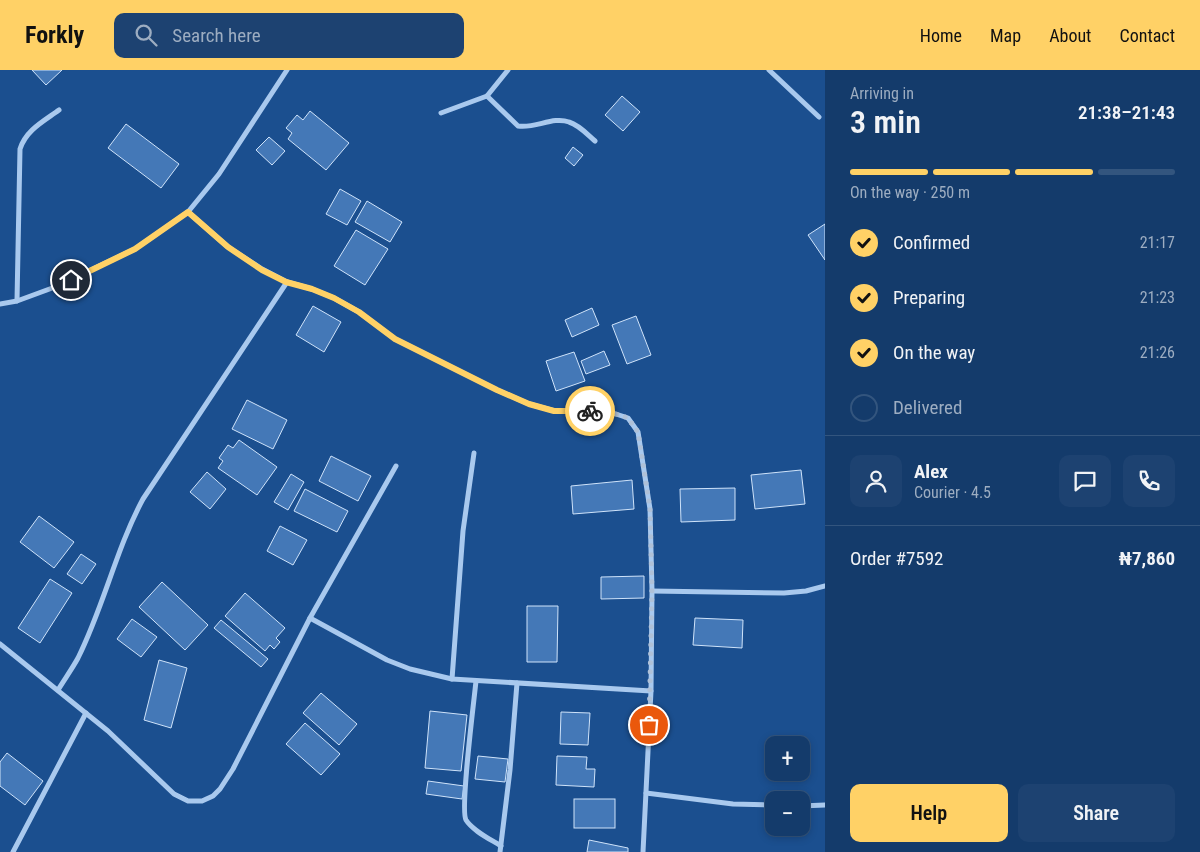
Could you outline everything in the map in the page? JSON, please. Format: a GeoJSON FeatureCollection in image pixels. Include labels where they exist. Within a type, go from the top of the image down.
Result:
{"type":"FeatureCollection","features":[{"type":"Feature","properties":{"kind":"street"},"geometry":{"type":"LineString","coordinates":[[0,304],[17,301],[55,287],[135,249],[188,212],[224,167],[287,70]]}},
{"type":"Feature","properties":{"kind":"street"},"geometry":{"type":"LineString","coordinates":[[441,113],[487,96],[508,70]]}},
{"type":"Feature","properties":{"kind":"street"},"geometry":{"type":"LineString","coordinates":[[769,70],[819,117]]}},
{"type":"Feature","properties":{"kind":"street"},"geometry":{"type":"LineString","coordinates":[[487,96],[518,126],[524,127],[560,120],[568,121],[595,141]]}},
{"type":"Feature","properties":{"kind":"street"},"geometry":{"type":"LineString","coordinates":[[17,301],[20,149],[22,140],[28,132],[59,110]]}},
{"type":"Feature","properties":{"kind":"street"},"geometry":{"type":"LineString","coordinates":[[188,212],[228,247],[262,270],[286,282],[312,289],[334,298],[359,312],[395,339],[497,390],[529,404],[554,411],[610,412],[628,418],[638,432],[650,508],[652,591],[651,691],[643,852]]}},
{"type":"Feature","properties":{"kind":"street"},"geometry":{"type":"LineString","coordinates":[[58,690],[82,650],[131,521],[143,499],[286,282]]}},
{"type":"Feature","properties":{"kind":"street"},"geometry":{"type":"LineString","coordinates":[[452,679],[462,531],[474,453]]}},
{"type":"Feature","properties":{"kind":"street"},"geometry":{"type":"LineString","coordinates":[[0,644],[126,746],[174,794],[188,801],[202,801],[220,790],[234,770],[310,618],[396,466]]}},
{"type":"Feature","properties":{"kind":"street"},"geometry":{"type":"LineString","coordinates":[[652,591],[784,593],[806,591],[825,586]]}},
{"type":"Feature","properties":{"kind":"street"},"geometry":{"type":"LineString","coordinates":[[310,618],[387,660],[410,669],[452,679],[651,691]]}},
{"type":"Feature","properties":{"kind":"street"},"geometry":{"type":"LineString","coordinates":[[476,681],[464,816],[470,825],[500,849]]}},
{"type":"Feature","properties":{"kind":"street"},"geometry":{"type":"LineString","coordinates":[[500,849],[510,770],[517,684]]}},
{"type":"Feature","properties":{"kind":"street"},"geometry":{"type":"LineString","coordinates":[[13,852],[86,713]]}},
{"type":"Feature","properties":{"kind":"street"},"geometry":{"type":"LineString","coordinates":[[646,793],[734,804],[765,806]]}},
{"type":"Feature","properties":{"kind":"street"},"geometry":{"type":"LineString","coordinates":[[810,806],[825,806]]}},
{"type":"Feature","properties":{"kind":"building"},"geometry":{"type":"Polygon","coordinates":[[[32,70],[62,70],[46,85],[32,70]]]}},
{"type":"Feature","properties":{"kind":"building"},"geometry":{"type":"Polygon","coordinates":[[[622,96],[640,112],[623,131],[605,115],[622,96]]]}},
{"type":"Feature","properties":{"kind":"building"},"geometry":{"type":"Polygon","coordinates":[[[310,111],[349,143],[326,170],[288,139],[292,133],[286,128],[297,115],[303,120],[310,111]]]}},
{"type":"Feature","properties":{"kind":"building"},"geometry":{"type":"Polygon","coordinates":[[[126,124],[179,164],[161,188],[108,148],[126,124]]]}},
{"type":"Feature","properties":{"kind":"building"},"geometry":{"type":"Polygon","coordinates":[[[269,137],[285,151],[272,165],[256,150],[269,137]]]}},
{"type":"Feature","properties":{"kind":"building"},"geometry":{"type":"Polygon","coordinates":[[[573,147],[583,155],[574,166],[565,158],[573,147]]]}},
{"type":"Feature","properties":{"kind":"building"},"geometry":{"type":"Polygon","coordinates":[[[340,189],[361,201],[347,225],[326,214],[340,189]]]}},
{"type":"Feature","properties":{"kind":"building"},"geometry":{"type":"Polygon","coordinates":[[[367,201],[402,222],[390,242],[355,222],[367,201]]]}},
{"type":"Feature","properties":{"kind":"building"},"geometry":{"type":"Polygon","coordinates":[[[825,224],[825,260],[808,235],[825,224]]]}},
{"type":"Feature","properties":{"kind":"building"},"geometry":{"type":"Polygon","coordinates":[[[356,230],[388,249],[365,285],[334,266],[356,230]]]}},
{"type":"Feature","properties":{"kind":"building"},"geometry":{"type":"Polygon","coordinates":[[[313,306],[341,322],[324,352],[296,335],[313,306]]]}},
{"type":"Feature","properties":{"kind":"building"},"geometry":{"type":"Polygon","coordinates":[[[592,308],[599,325],[572,337],[565,320],[592,308]]]}},
{"type":"Feature","properties":{"kind":"building"},"geometry":{"type":"Polygon","coordinates":[[[636,316],[651,355],[627,364],[612,325],[636,316]]]}},
{"type":"Feature","properties":{"kind":"building"},"geometry":{"type":"Polygon","coordinates":[[[604,351],[610,365],[586,374],[581,361],[604,351]]]}},
{"type":"Feature","properties":{"kind":"building"},"geometry":{"type":"Polygon","coordinates":[[[574,352],[585,381],[556,391],[546,361],[574,352]]]}},
{"type":"Feature","properties":{"kind":"building"},"geometry":{"type":"Polygon","coordinates":[[[247,400],[287,420],[273,449],[232,429],[247,400]]]}},
{"type":"Feature","properties":{"kind":"building"},"geometry":{"type":"Polygon","coordinates":[[[239,440],[277,467],[257,495],[218,468],[223,461],[219,458],[228,445],[233,448],[239,440]]]}},
{"type":"Feature","properties":{"kind":"building"},"geometry":{"type":"Polygon","coordinates":[[[331,456],[371,476],[358,501],[319,481],[331,456]]]}},
{"type":"Feature","properties":{"kind":"building"},"geometry":{"type":"Polygon","coordinates":[[[801,470],[805,504],[755,509],[751,475],[801,470]]]}},
{"type":"Feature","properties":{"kind":"building"},"geometry":{"type":"Polygon","coordinates":[[[207,472],[226,489],[210,509],[190,492],[207,472]]]}},
{"type":"Feature","properties":{"kind":"building"},"geometry":{"type":"Polygon","coordinates":[[[291,474],[304,482],[288,510],[274,502],[291,474]]]}},
{"type":"Feature","properties":{"kind":"building"},"geometry":{"type":"Polygon","coordinates":[[[632,480],[634,509],[573,514],[571,486],[632,480]]]}},
{"type":"Feature","properties":{"kind":"building"},"geometry":{"type":"Polygon","coordinates":[[[735,488],[735,520],[681,522],[680,489],[735,488]]]}},
{"type":"Feature","properties":{"kind":"building"},"geometry":{"type":"Polygon","coordinates":[[[305,489],[348,511],[337,532],[294,511],[305,489]]]}},
{"type":"Feature","properties":{"kind":"building"},"geometry":{"type":"Polygon","coordinates":[[[39,516],[74,542],[54,568],[20,542],[39,516]]]}},
{"type":"Feature","properties":{"kind":"building"},"geometry":{"type":"Polygon","coordinates":[[[280,526],[307,540],[293,565],[267,551],[280,526]]]}},
{"type":"Feature","properties":{"kind":"building"},"geometry":{"type":"Polygon","coordinates":[[[81,554],[96,564],[82,584],[67,574],[81,554]]]}},
{"type":"Feature","properties":{"kind":"building"},"geometry":{"type":"Polygon","coordinates":[[[644,576],[644,598],[601,599],[601,577],[644,576]]]}},
{"type":"Feature","properties":{"kind":"building"},"geometry":{"type":"Polygon","coordinates":[[[50,579],[72,593],[40,643],[18,628],[50,579]]]}},
{"type":"Feature","properties":{"kind":"building"},"geometry":{"type":"Polygon","coordinates":[[[162,582],[208,625],[185,650],[139,607],[162,582]]]}},
{"type":"Feature","properties":{"kind":"building"},"geometry":{"type":"Polygon","coordinates":[[[245,593],[285,628],[276,638],[280,642],[274,649],[270,645],[265,651],[225,616],[245,593]]]}},
{"type":"Feature","properties":{"kind":"building"},"geometry":{"type":"Polygon","coordinates":[[[527,606],[558,606],[557,662],[527,662],[527,606]]]}},
{"type":"Feature","properties":{"kind":"building"},"geometry":{"type":"Polygon","coordinates":[[[695,618],[743,620],[742,648],[693,645],[695,618]]]}},
{"type":"Feature","properties":{"kind":"building"},"geometry":{"type":"Polygon","coordinates":[[[132,619],[157,637],[141,657],[117,639],[132,619]]]}},
{"type":"Feature","properties":{"kind":"building"},"geometry":{"type":"Polygon","coordinates":[[[221,620],[268,659],[261,667],[214,628],[221,620]]]}},
{"type":"Feature","properties":{"kind":"building"},"geometry":{"type":"Polygon","coordinates":[[[159,660],[187,668],[171,728],[144,720],[159,660]]]}},
{"type":"Feature","properties":{"kind":"building"},"geometry":{"type":"Polygon","coordinates":[[[321,693],[357,724],[339,745],[303,713],[321,693]]]}},
{"type":"Feature","properties":{"kind":"building"},"geometry":{"type":"Polygon","coordinates":[[[430,711],[467,715],[461,771],[425,768],[430,711]]]}},
{"type":"Feature","properties":{"kind":"building"},"geometry":{"type":"Polygon","coordinates":[[[561,712],[590,713],[588,745],[560,744],[561,712]]]}},
{"type":"Feature","properties":{"kind":"building"},"geometry":{"type":"Polygon","coordinates":[[[305,723],[340,754],[321,775],[286,744],[305,723]]]}},
{"type":"Feature","properties":{"kind":"building"},"geometry":{"type":"Polygon","coordinates":[[[7,753],[43,781],[25,805],[0,786],[0,762],[7,753]]]}},
{"type":"Feature","properties":{"kind":"building"},"geometry":{"type":"Polygon","coordinates":[[[478,756],[508,759],[505,782],[475,779],[478,756]]]}},
{"type":"Feature","properties":{"kind":"building"},"geometry":{"type":"Polygon","coordinates":[[[557,756],[587,757],[586,769],[595,769],[594,787],[556,785],[557,756]]]}},
{"type":"Feature","properties":{"kind":"building"},"geometry":{"type":"Polygon","coordinates":[[[428,781],[464,786],[462,799],[426,794],[428,781]]]}},
{"type":"Feature","properties":{"kind":"building"},"geometry":{"type":"Polygon","coordinates":[[[574,799],[615,799],[615,828],[574,828],[574,799]]]}},
{"type":"Feature","properties":{"kind":"building"},"geometry":{"type":"Polygon","coordinates":[[[589,840],[628,848],[628,852],[587,852],[589,840]]]}},
{"type":"Feature","properties":{"kind":"way so far"},"geometry":{"type":"LineString","coordinates":[[590,411],[610,412],[628,418],[638,432],[650,508],[652,591],[649,725]]}},
{"type":"Feature","properties":{"kind":"route"},"geometry":{"type":"LineString","coordinates":[[71,280],[135,249],[188,212],[228,247],[262,270],[286,282],[312,289],[334,298],[359,312],[395,339],[497,390],[529,404],[554,411],[590,411]]}}]}
